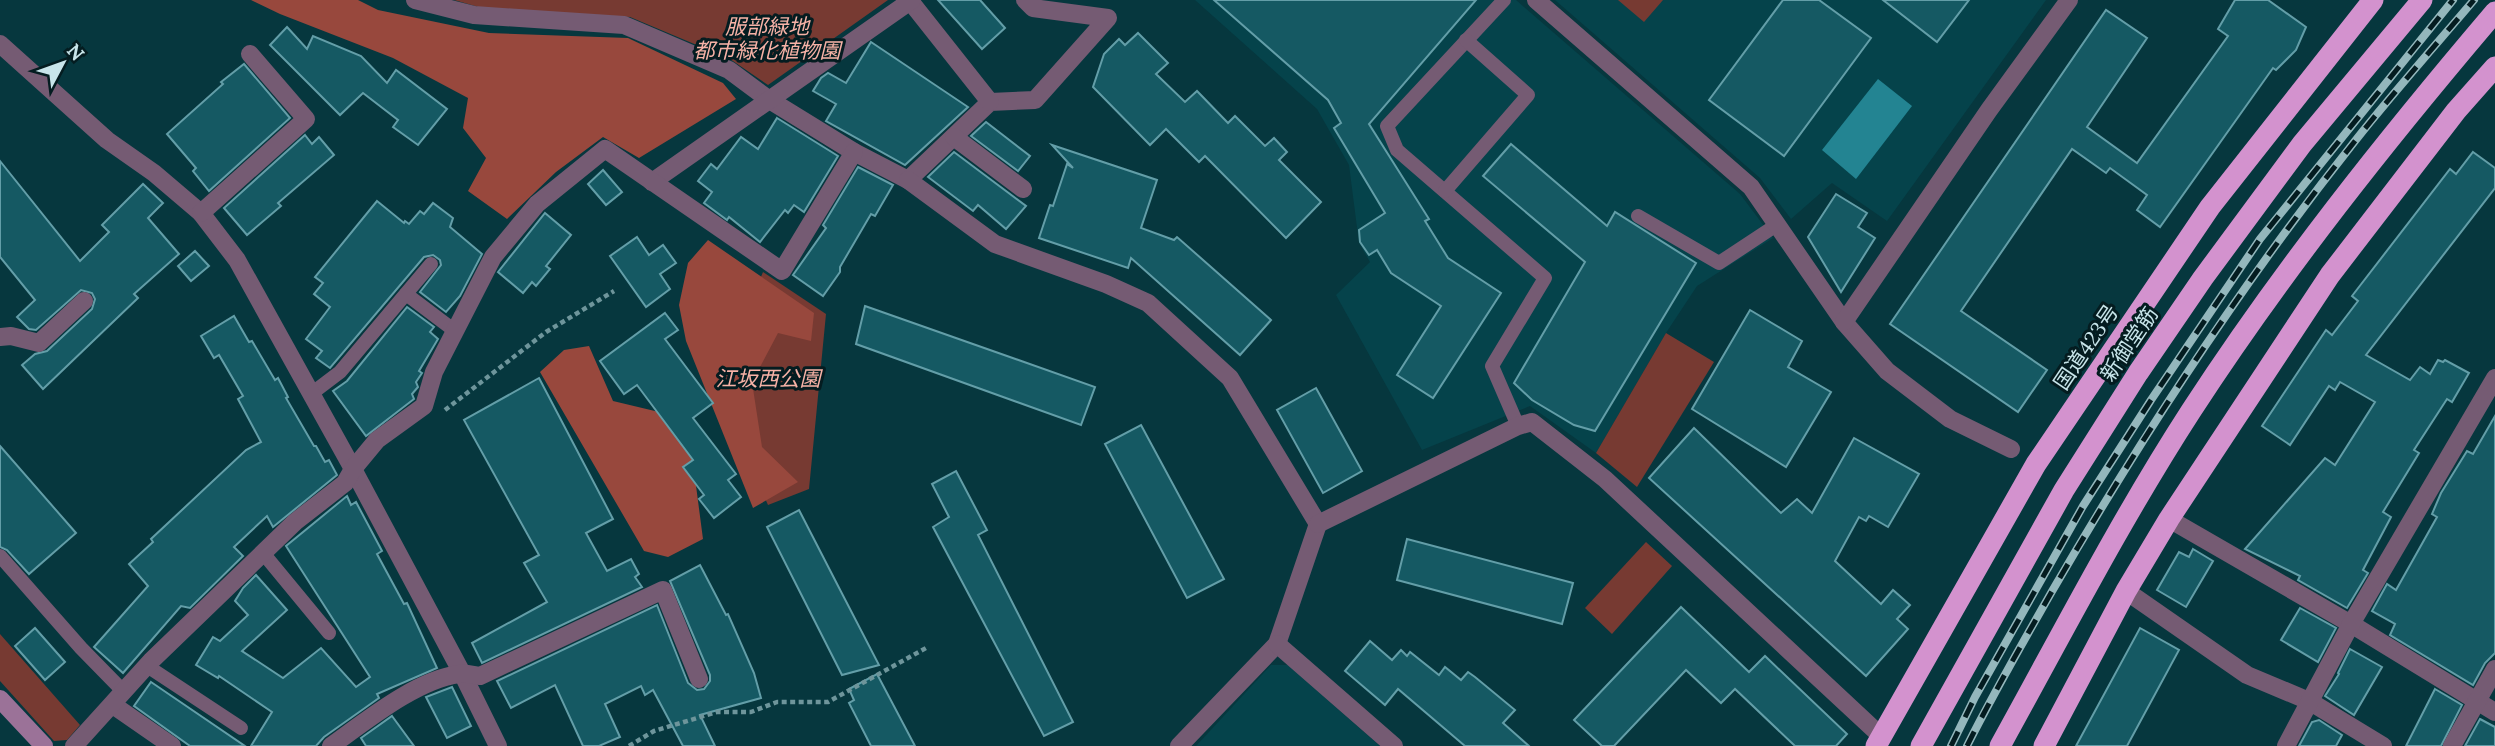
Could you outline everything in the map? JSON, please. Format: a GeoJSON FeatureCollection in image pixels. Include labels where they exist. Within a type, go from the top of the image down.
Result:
{"type":"FeatureCollection","features":[{"type":"Feature","properties":{"kind":"highway","name":"国道423号"},"geometry":{"type":"LineString","coordinates":[[1879,741],[2036,464],[2210,207],[2373,0]]}},
{"type":"Feature","properties":{"kind":"highway","name":"新御堂筋"},"geometry":{"type":"LineString","coordinates":[[1921,746],[2058,502],[2138,373],[2203,278],[2302,144],[2422,0]]}},
{"type":"Feature","properties":{"kind":"highway"},"geometry":{"type":"LineString","coordinates":[[2000,746],[2122,524],[2191,412],[2255,317],[2441,75],[2495,12]]}},
{"type":"Feature","properties":{"kind":"highway"},"geometry":{"type":"LineString","coordinates":[[2044,746],[2126,591],[2169,519],[2330,275],[2456,111],[2495,67]]}},
{"type":"Feature","properties":{"kind":"street"},"geometry":{"type":"LineString","coordinates":[[415,0],[474,16],[624,25],[729,70],[768,99],[854,152],[908,180],[995,244],[1106,284],[1148,303],[1230,378],[1318,524]]}},
{"type":"Feature","properties":{"kind":"street"},"geometry":{"type":"LineString","coordinates":[[908,180],[990,102],[1035,100],[1108,18],[1033,8],[1025,0]]}},
{"type":"Feature","properties":{"kind":"street"},"geometry":{"type":"LineString","coordinates":[[1536,0],[1751,187],[1844,322],[1887,371],[1950,419],[2011,449]]}},
{"type":"Feature","properties":{"kind":"street"},"geometry":{"type":"LineString","coordinates":[[1844,322],[1989,110],[2069,0]]}},
{"type":"Feature","properties":{"kind":"street"},"geometry":{"type":"LineString","coordinates":[[652,182],[911,1],[990,102]]}},
{"type":"Feature","properties":{"kind":"street"},"geometry":{"type":"LineString","coordinates":[[0,44],[107,141],[154,173],[201,213],[237,260],[353,469],[498,746]]}},
{"type":"Feature","properties":{"kind":"street"},"geometry":{"type":"LineString","coordinates":[[201,213],[306,119],[250,54]]}},
{"type":"Feature","properties":{"kind":"street"},"geometry":{"type":"LineString","coordinates":[[954,137],[1023,189]]}},
{"type":"Feature","properties":{"kind":"street"},"geometry":{"type":"LineString","coordinates":[[74,746],[147,666],[263,553],[295,522],[345,483],[377,440],[424,406],[434,372],[493,257],[537,204],[605,149],[782,271],[854,152]]}},
{"type":"Feature","properties":{"kind":"street"},"geometry":{"type":"LineString","coordinates":[[0,337],[11,336],[39,343],[84,300]]}},
{"type":"Feature","properties":{"kind":"street"},"geometry":{"type":"LineString","coordinates":[[2286,746],[2351,624],[2495,378]]}},
{"type":"Feature","properties":{"kind":"street"},"geometry":{"type":"LineString","coordinates":[[1179,746],[1277,644],[1318,524],[1518,426],[1532,422],[1605,479],[1879,741]]}},
{"type":"Feature","properties":{"kind":"street"},"geometry":{"type":"LineString","coordinates":[[2169,519],[2351,624],[2495,712]]}},
{"type":"Feature","properties":{"kind":"street"},"geometry":{"type":"LineString","coordinates":[[343,742],[410,693],[442,678],[462,673],[480,676],[663,590],[699,679]]}},
{"type":"Feature","properties":{"kind":"street"},"geometry":{"type":"LineString","coordinates":[[2126,591],[2246,675],[2309,701],[2383,746]]}},
{"type":"Feature","properties":{"kind":"street"},"geometry":{"type":"LineString","coordinates":[[1277,644],[1394,746]]}},
{"type":"Feature","properties":{"kind":"street"},"geometry":{"type":"LineString","coordinates":[[2452,746],[2495,669]]}},
{"type":"Feature","properties":{"kind":"street"},"geometry":{"type":"LineString","coordinates":[[0,699],[44,746]]}},
{"type":"Feature","properties":{"kind":"street"},"geometry":{"type":"LineString","coordinates":[[119,699],[172,746]]}},
{"type":"Feature","properties":{"kind":"lane"},"geometry":{"type":"LineString","coordinates":[[1504,0],[1387,126],[1397,150],[1545,278],[1492,366],[1518,426]]}},
{"type":"Feature","properties":{"kind":"lane"},"geometry":{"type":"LineString","coordinates":[[1445,191],[1528,95],[1466,40]]}},
{"type":"Feature","properties":{"kind":"lane"},"geometry":{"type":"LineString","coordinates":[[1638,216],[1719,263],[1778,224]]}},
{"type":"Feature","properties":{"kind":"lane"},"geometry":{"type":"LineString","coordinates":[[311,394],[341,372],[431,264]]}},
{"type":"Feature","properties":{"kind":"lane"},"geometry":{"type":"LineString","coordinates":[[406,294],[455,331]]}},
{"type":"Feature","properties":{"kind":"lane"},"geometry":{"type":"LineString","coordinates":[[263,553],[329,633]]}},
{"type":"Feature","properties":{"kind":"lane"},"geometry":{"type":"LineString","coordinates":[[0,556],[81,648],[119,699]]}},
{"type":"Feature","properties":{"kind":"lane"},"geometry":{"type":"LineString","coordinates":[[147,666],[242,728]]}},
{"type":"Feature","properties":{"kind":"path"},"geometry":{"type":"LineString","coordinates":[[439,414],[546,332],[614,291]]}},
{"type":"Feature","properties":{"kind":"path"},"geometry":{"type":"LineString","coordinates":[[629,746],[654,732],[717,712],[751,712],[777,702],[828,702],[926,648]]}},
{"type":"Feature","properties":{"kind":"shaded area"},"geometry":{"type":"Polygon","coordinates":[[[251,0],[358,0],[378,10],[489,33],[628,38],[723,83],[736,99],[639,158],[603,137],[556,172],[507,219],[468,191],[486,158],[463,128],[468,98],[393,58],[251,0]]]}},
{"type":"Feature","properties":{"kind":"shaded area"},"geometry":{"type":"Polygon","coordinates":[[[1195,0],[1516,0],[1740,194],[1773,238],[1697,286],[1666,333],[1596,453],[1530,406],[1422,450],[1336,295],[1370,262],[1359,243],[1349,165],[1317,109],[1195,0]]]}},
{"type":"Feature","properties":{"kind":"shaded area"},"geometry":{"type":"Polygon","coordinates":[[[1555,0],[2046,0],[1887,221],[1832,183],[1791,219],[1760,178],[1555,0]]]}},
{"type":"Feature","properties":{"kind":"shaded area"},"geometry":{"type":"Polygon","coordinates":[[[1878,79],[1912,106],[1856,179],[1822,150],[1878,79]]]}},
{"type":"Feature","properties":{"kind":"shaded area"},"geometry":{"type":"Polygon","coordinates":[[[708,240],[814,313],[811,341],[778,333],[752,382],[762,447],[798,482],[753,508],[686,341],[679,305],[688,263],[708,240]]]}},
{"type":"Feature","properties":{"kind":"shaded area"},"geometry":{"type":"Polygon","coordinates":[[[589,346],[613,401],[659,412],[690,440],[703,539],[668,557],[644,551],[540,372],[564,350],[589,346]]]}},
{"type":"Feature","properties":{"kind":"shaded area"},"geometry":{"type":"Polygon","coordinates":[[[1271,665],[1288,665],[1380,746],[1196,746],[1271,665]]]}},
{"type":"Feature","properties":{"kind":"green space","name":"服部緑地 都市緑化植物園"},"geometry":{"type":"Polygon","coordinates":[[[454,0],[888,0],[768,85],[730,59],[630,17],[482,8],[454,0]]]}},
{"type":"Feature","properties":{"kind":"green space"},"geometry":{"type":"Polygon","coordinates":[[[1618,0],[1663,0],[1644,22],[1618,0]]]}},
{"type":"Feature","properties":{"kind":"green space","name":"江坂西公園"},"geometry":{"type":"Polygon","coordinates":[[[763,272],[826,314],[809,489],[768,505],[702,358],[738,332],[763,272]]]}},
{"type":"Feature","properties":{"kind":"green space"},"geometry":{"type":"Polygon","coordinates":[[[1666,333],[1714,362],[1637,487],[1596,453],[1666,333]]]}},
{"type":"Feature","properties":{"kind":"green space"},"geometry":{"type":"Polygon","coordinates":[[[1646,542],[1672,566],[1612,634],[1585,608],[1646,542]]]}},
{"type":"Feature","properties":{"kind":"green space"},"geometry":{"type":"Polygon","coordinates":[[[0,634],[80,725],[67,740],[54,741],[0,681],[0,634]]]}},
{"type":"Feature","properties":{"kind":"building"},"geometry":{"type":"Polygon","coordinates":[[[938,0],[980,0],[1005,28],[982,49],[938,0]]]}},
{"type":"Feature","properties":{"kind":"building"},"geometry":{"type":"Polygon","coordinates":[[[1214,0],[1476,0],[1369,124],[1429,219],[1425,221],[1448,258],[1501,293],[1433,398],[1397,375],[1441,306],[1391,273],[1377,250],[1369,255],[1360,242],[1359,230],[1385,213],[1334,128],[1341,123],[1328,100],[1214,0]]]}},
{"type":"Feature","properties":{"kind":"building"},"geometry":{"type":"Polygon","coordinates":[[[1783,0],[1819,0],[1871,38],[1784,156],[1709,100],[1783,0]]]}},
{"type":"Feature","properties":{"kind":"building"},"geometry":{"type":"Polygon","coordinates":[[[1883,0],[1969,0],[1937,42],[1883,0]]]}},
{"type":"Feature","properties":{"kind":"building"},"geometry":{"type":"Polygon","coordinates":[[[2235,0],[2268,0],[2306,27],[2296,50],[2276,70],[2273,68],[2160,227],[2137,210],[2147,195],[2110,168],[2106,173],[2072,149],[1961,311],[2047,370],[2018,412],[1890,324],[2106,10],[2147,38],[2087,127],[2137,163],[2228,36],[2218,29],[2235,0]]]}},
{"type":"Feature","properties":{"kind":"building"},"geometry":{"type":"Polygon","coordinates":[[[287,27],[307,49],[313,36],[361,56],[387,83],[396,70],[447,109],[418,145],[393,127],[398,120],[363,93],[340,115],[270,45],[287,27]]]}},
{"type":"Feature","properties":{"kind":"building"},"geometry":{"type":"Polygon","coordinates":[[[1138,33],[1168,63],[1156,74],[1185,102],[1197,91],[1228,123],[1235,116],[1265,146],[1274,138],[1287,152],[1279,160],[1321,202],[1286,238],[1205,156],[1199,162],[1166,129],[1150,145],[1093,87],[1104,54],[1119,39],[1125,45],[1138,33]]]}},
{"type":"Feature","properties":{"kind":"building"},"geometry":{"type":"Polygon","coordinates":[[[871,42],[968,107],[905,165],[826,121],[836,104],[813,91],[821,78],[828,73],[846,83],[871,42]]]}},
{"type":"Feature","properties":{"kind":"building"},"geometry":{"type":"Polygon","coordinates":[[[244,64],[290,118],[209,191],[193,171],[196,168],[167,134],[223,84],[221,82],[244,64]]]}},
{"type":"Feature","properties":{"kind":"building"},"geometry":{"type":"Polygon","coordinates":[[[777,118],[838,156],[804,212],[794,205],[788,213],[785,210],[760,242],[729,217],[727,220],[704,203],[712,192],[698,181],[711,164],[717,169],[741,137],[758,149],[777,118]]]}},
{"type":"Feature","properties":{"kind":"building"},"geometry":{"type":"Polygon","coordinates":[[[986,122],[1030,156],[1018,171],[971,136],[986,122]]]}},
{"type":"Feature","properties":{"kind":"building"},"geometry":{"type":"Polygon","coordinates":[[[305,135],[312,144],[319,137],[334,155],[278,203],[281,206],[247,235],[224,208],[305,135]]]}},
{"type":"Feature","properties":{"kind":"building"},"geometry":{"type":"Polygon","coordinates":[[[1511,144],[1607,226],[1615,212],[1696,263],[1595,431],[1574,425],[1532,400],[1514,383],[1585,262],[1483,176],[1511,144]]]}},
{"type":"Feature","properties":{"kind":"building"},"geometry":{"type":"Polygon","coordinates":[[[1052,145],[1157,180],[1141,228],[1174,240],[1177,237],[1271,320],[1240,355],[1131,258],[1128,268],[1039,238],[1067,164],[1073,168],[1052,145]]]}},
{"type":"Feature","properties":{"kind":"building"},"geometry":{"type":"Polygon","coordinates":[[[954,152],[1026,206],[1006,229],[978,205],[973,211],[928,177],[954,152]]]}},
{"type":"Feature","properties":{"kind":"building"},"geometry":{"type":"Polygon","coordinates":[[[2473,152],[2495,168],[2495,188],[2366,355],[2410,380],[2420,367],[2430,374],[2438,360],[2445,360],[2469,373],[2452,402],[2447,399],[2414,450],[2419,453],[2383,512],[2391,517],[2363,570],[2368,573],[2347,608],[2298,580],[2300,576],[2245,549],[2325,458],[2335,465],[2375,402],[2340,382],[2335,390],[2329,386],[2290,445],[2262,426],[2326,330],[2332,335],[2358,301],[2352,296],[2450,169],[2456,174],[2473,152]]]}},
{"type":"Feature","properties":{"kind":"building"},"geometry":{"type":"Polygon","coordinates":[[[0,161],[80,261],[109,232],[102,225],[143,184],[163,203],[148,218],[179,254],[134,294],[138,298],[43,389],[22,365],[35,354],[47,351],[92,309],[95,299],[92,293],[81,290],[36,330],[29,329],[17,317],[35,300],[0,257],[0,161]]]}},
{"type":"Feature","properties":{"kind":"building"},"geometry":{"type":"Polygon","coordinates":[[[858,167],[893,185],[875,216],[871,214],[840,267],[840,272],[823,296],[793,275],[826,228],[823,225],[858,167]]]}},
{"type":"Feature","properties":{"kind":"building"},"geometry":{"type":"Polygon","coordinates":[[[603,170],[622,192],[606,205],[588,184],[603,170]]]}},
{"type":"Feature","properties":{"kind":"building"},"geometry":{"type":"Polygon","coordinates":[[[1836,194],[1867,213],[1858,227],[1875,238],[1841,292],[1808,237],[1836,194]]]}},
{"type":"Feature","properties":{"kind":"building"},"geometry":{"type":"Polygon","coordinates":[[[377,201],[404,223],[405,221],[409,224],[420,211],[424,214],[433,203],[453,218],[450,227],[482,254],[460,296],[446,312],[420,292],[441,265],[440,260],[433,255],[424,257],[330,368],[316,358],[322,351],[306,339],[330,307],[314,294],[323,283],[315,277],[377,201]]]}},
{"type":"Feature","properties":{"kind":"building"},"geometry":{"type":"Polygon","coordinates":[[[545,213],[571,235],[546,266],[550,269],[536,286],[532,282],[523,293],[498,272],[545,213]]]}},
{"type":"Feature","properties":{"kind":"building"},"geometry":{"type":"Polygon","coordinates":[[[637,237],[649,255],[663,245],[676,263],[660,274],[670,289],[646,307],[610,256],[637,237]]]}},
{"type":"Feature","properties":{"kind":"building"},"geometry":{"type":"Polygon","coordinates":[[[195,251],[209,266],[191,281],[178,266],[195,251]]]}},
{"type":"Feature","properties":{"kind":"building"},"geometry":{"type":"Polygon","coordinates":[[[865,306],[1095,387],[1081,425],[856,344],[865,306]]]}},
{"type":"Feature","properties":{"kind":"building"},"geometry":{"type":"Polygon","coordinates":[[[407,307],[434,327],[430,332],[438,339],[419,371],[422,373],[416,382],[418,387],[412,394],[414,399],[366,436],[333,391],[347,381],[407,307]]]}},
{"type":"Feature","properties":{"kind":"building"},"geometry":{"type":"Polygon","coordinates":[[[1750,310],[1802,341],[1788,367],[1831,392],[1786,467],[1692,409],[1750,310]]]}},
{"type":"Feature","properties":{"kind":"building"},"geometry":{"type":"Polygon","coordinates":[[[665,313],[678,330],[665,339],[713,403],[693,418],[736,474],[728,480],[741,497],[714,518],[699,499],[704,495],[683,467],[693,460],[637,385],[624,394],[600,361],[665,313]]]}},
{"type":"Feature","properties":{"kind":"building"},"geometry":{"type":"Polygon","coordinates":[[[234,316],[275,380],[278,378],[288,397],[286,398],[314,446],[325,462],[329,460],[337,475],[273,527],[267,516],[234,547],[243,556],[190,608],[181,606],[123,673],[94,647],[148,586],[129,564],[153,542],[151,539],[246,450],[261,442],[238,399],[243,396],[219,355],[214,358],[201,336],[234,316]]]}},
{"type":"Feature","properties":{"kind":"building"},"geometry":{"type":"Polygon","coordinates":[[[539,378],[613,519],[586,533],[607,571],[631,559],[639,574],[635,577],[642,587],[482,663],[472,643],[547,602],[524,563],[539,555],[464,420],[539,378]]]}},
{"type":"Feature","properties":{"kind":"building"},"geometry":{"type":"Polygon","coordinates":[[[1316,388],[1362,471],[1323,493],[1277,410],[1316,388]]]}},
{"type":"Feature","properties":{"kind":"building"},"geometry":{"type":"Polygon","coordinates":[[[2495,416],[2495,653],[2485,663],[2473,685],[2390,635],[2395,624],[2372,611],[2387,584],[2396,590],[2437,517],[2432,514],[2441,493],[2467,451],[2473,454],[2495,416]]]}},
{"type":"Feature","properties":{"kind":"building"},"geometry":{"type":"Polygon","coordinates":[[[1141,425],[1224,579],[1187,598],[1105,444],[1141,425]]]}},
{"type":"Feature","properties":{"kind":"building"},"geometry":{"type":"Polygon","coordinates":[[[1694,428],[1781,513],[1797,499],[1812,513],[1854,438],[1919,474],[1888,527],[1869,516],[1866,521],[1859,517],[1835,561],[1881,604],[1893,590],[1910,605],[1897,619],[1908,629],[1866,676],[1649,478],[1694,428]]]}},
{"type":"Feature","properties":{"kind":"building"},"geometry":{"type":"Polygon","coordinates":[[[0,446],[76,533],[29,574],[7,550],[0,547],[0,446]]]}},
{"type":"Feature","properties":{"kind":"building"},"geometry":{"type":"Polygon","coordinates":[[[956,471],[987,530],[978,535],[1073,722],[1044,736],[933,527],[949,517],[932,484],[956,471]]]}},
{"type":"Feature","properties":{"kind":"building"},"geometry":{"type":"Polygon","coordinates":[[[347,496],[351,505],[356,502],[382,551],[377,554],[404,604],[407,603],[437,668],[377,694],[379,698],[324,737],[316,746],[251,746],[272,712],[219,676],[218,678],[196,665],[213,637],[220,641],[248,615],[235,601],[256,575],[287,610],[242,651],[283,678],[321,648],[356,687],[370,677],[286,546],[347,496]]]}},
{"type":"Feature","properties":{"kind":"building"},"geometry":{"type":"Polygon","coordinates":[[[799,510],[879,665],[842,675],[767,527],[799,510]]]}},
{"type":"Feature","properties":{"kind":"building"},"geometry":{"type":"Polygon","coordinates":[[[1407,539],[1573,583],[1562,624],[1397,580],[1407,539]]]}},
{"type":"Feature","properties":{"kind":"building"},"geometry":{"type":"Polygon","coordinates":[[[2193,549],[2213,561],[2186,607],[2157,590],[2179,552],[2189,557],[2193,549]]]}},
{"type":"Feature","properties":{"kind":"building"},"geometry":{"type":"Polygon","coordinates":[[[700,565],[726,615],[728,614],[754,673],[761,698],[700,715],[715,746],[683,746],[653,690],[645,695],[641,686],[605,704],[620,737],[599,746],[583,746],[555,685],[511,708],[497,681],[657,605],[688,683],[697,690],[704,689],[710,681],[710,675],[670,581],[700,565]]]}},
{"type":"Feature","properties":{"kind":"building"},"geometry":{"type":"Polygon","coordinates":[[[1681,607],[1749,672],[1765,656],[1847,734],[1836,746],[1795,746],[1735,689],[1721,703],[1686,670],[1614,746],[1602,746],[1574,720],[1681,607]]]}},
{"type":"Feature","properties":{"kind":"building"},"geometry":{"type":"Polygon","coordinates":[[[2300,608],[2336,628],[2318,662],[2281,640],[2300,608]]]}},
{"type":"Feature","properties":{"kind":"building"},"geometry":{"type":"Polygon","coordinates":[[[35,628],[65,662],[45,680],[15,646],[35,628]]]}},
{"type":"Feature","properties":{"kind":"building"},"geometry":{"type":"Polygon","coordinates":[[[2140,628],[2179,650],[2127,746],[2076,746],[2140,628]]]}},
{"type":"Feature","properties":{"kind":"building"},"geometry":{"type":"Polygon","coordinates":[[[1370,641],[1392,660],[1401,650],[1407,656],[1410,652],[1439,675],[1445,667],[1461,680],[1468,672],[1515,710],[1503,723],[1529,746],[1465,746],[1398,689],[1385,705],[1345,671],[1370,641]]]}},
{"type":"Feature","properties":{"kind":"building"},"geometry":{"type":"Polygon","coordinates":[[[2350,649],[2382,667],[2354,715],[2325,696],[2350,649]]]}},
{"type":"Feature","properties":{"kind":"building"},"geometry":{"type":"Polygon","coordinates":[[[877,674],[915,746],[871,746],[849,703],[854,700],[849,689],[877,674]]]}},
{"type":"Feature","properties":{"kind":"building"},"geometry":{"type":"Polygon","coordinates":[[[151,682],[245,746],[190,746],[134,706],[151,682]]]}},
{"type":"Feature","properties":{"kind":"building"},"geometry":{"type":"Polygon","coordinates":[[[452,687],[471,726],[447,738],[426,697],[452,687]]]}},
{"type":"Feature","properties":{"kind":"building"},"geometry":{"type":"Polygon","coordinates":[[[2435,689],[2462,705],[2441,746],[2406,746],[2435,689]]]}},
{"type":"Feature","properties":{"kind":"building"},"geometry":{"type":"Polygon","coordinates":[[[392,716],[414,746],[366,746],[361,738],[392,716]]]}},
{"type":"Feature","properties":{"kind":"building"},"geometry":{"type":"Polygon","coordinates":[[[2480,719],[2495,727],[2495,746],[2465,746],[2480,719]]]}},
{"type":"Feature","properties":{"kind":"building"},"geometry":{"type":"Polygon","coordinates":[[[2319,720],[2342,735],[2336,746],[2299,746],[2312,722],[2319,720]]]}},
{"type":"Feature","properties":{"kind":"railway"},"geometry":{"type":"LineString","coordinates":[[1951,746],[1975,697],[2083,506],[2151,400],[2260,239],[2453,0]]}},
{"type":"Feature","properties":{"kind":"railway"},"geometry":{"type":"LineString","coordinates":[[1967,746],[2086,534],[2157,418],[2233,305],[2355,141],[2474,0]]}}]}
